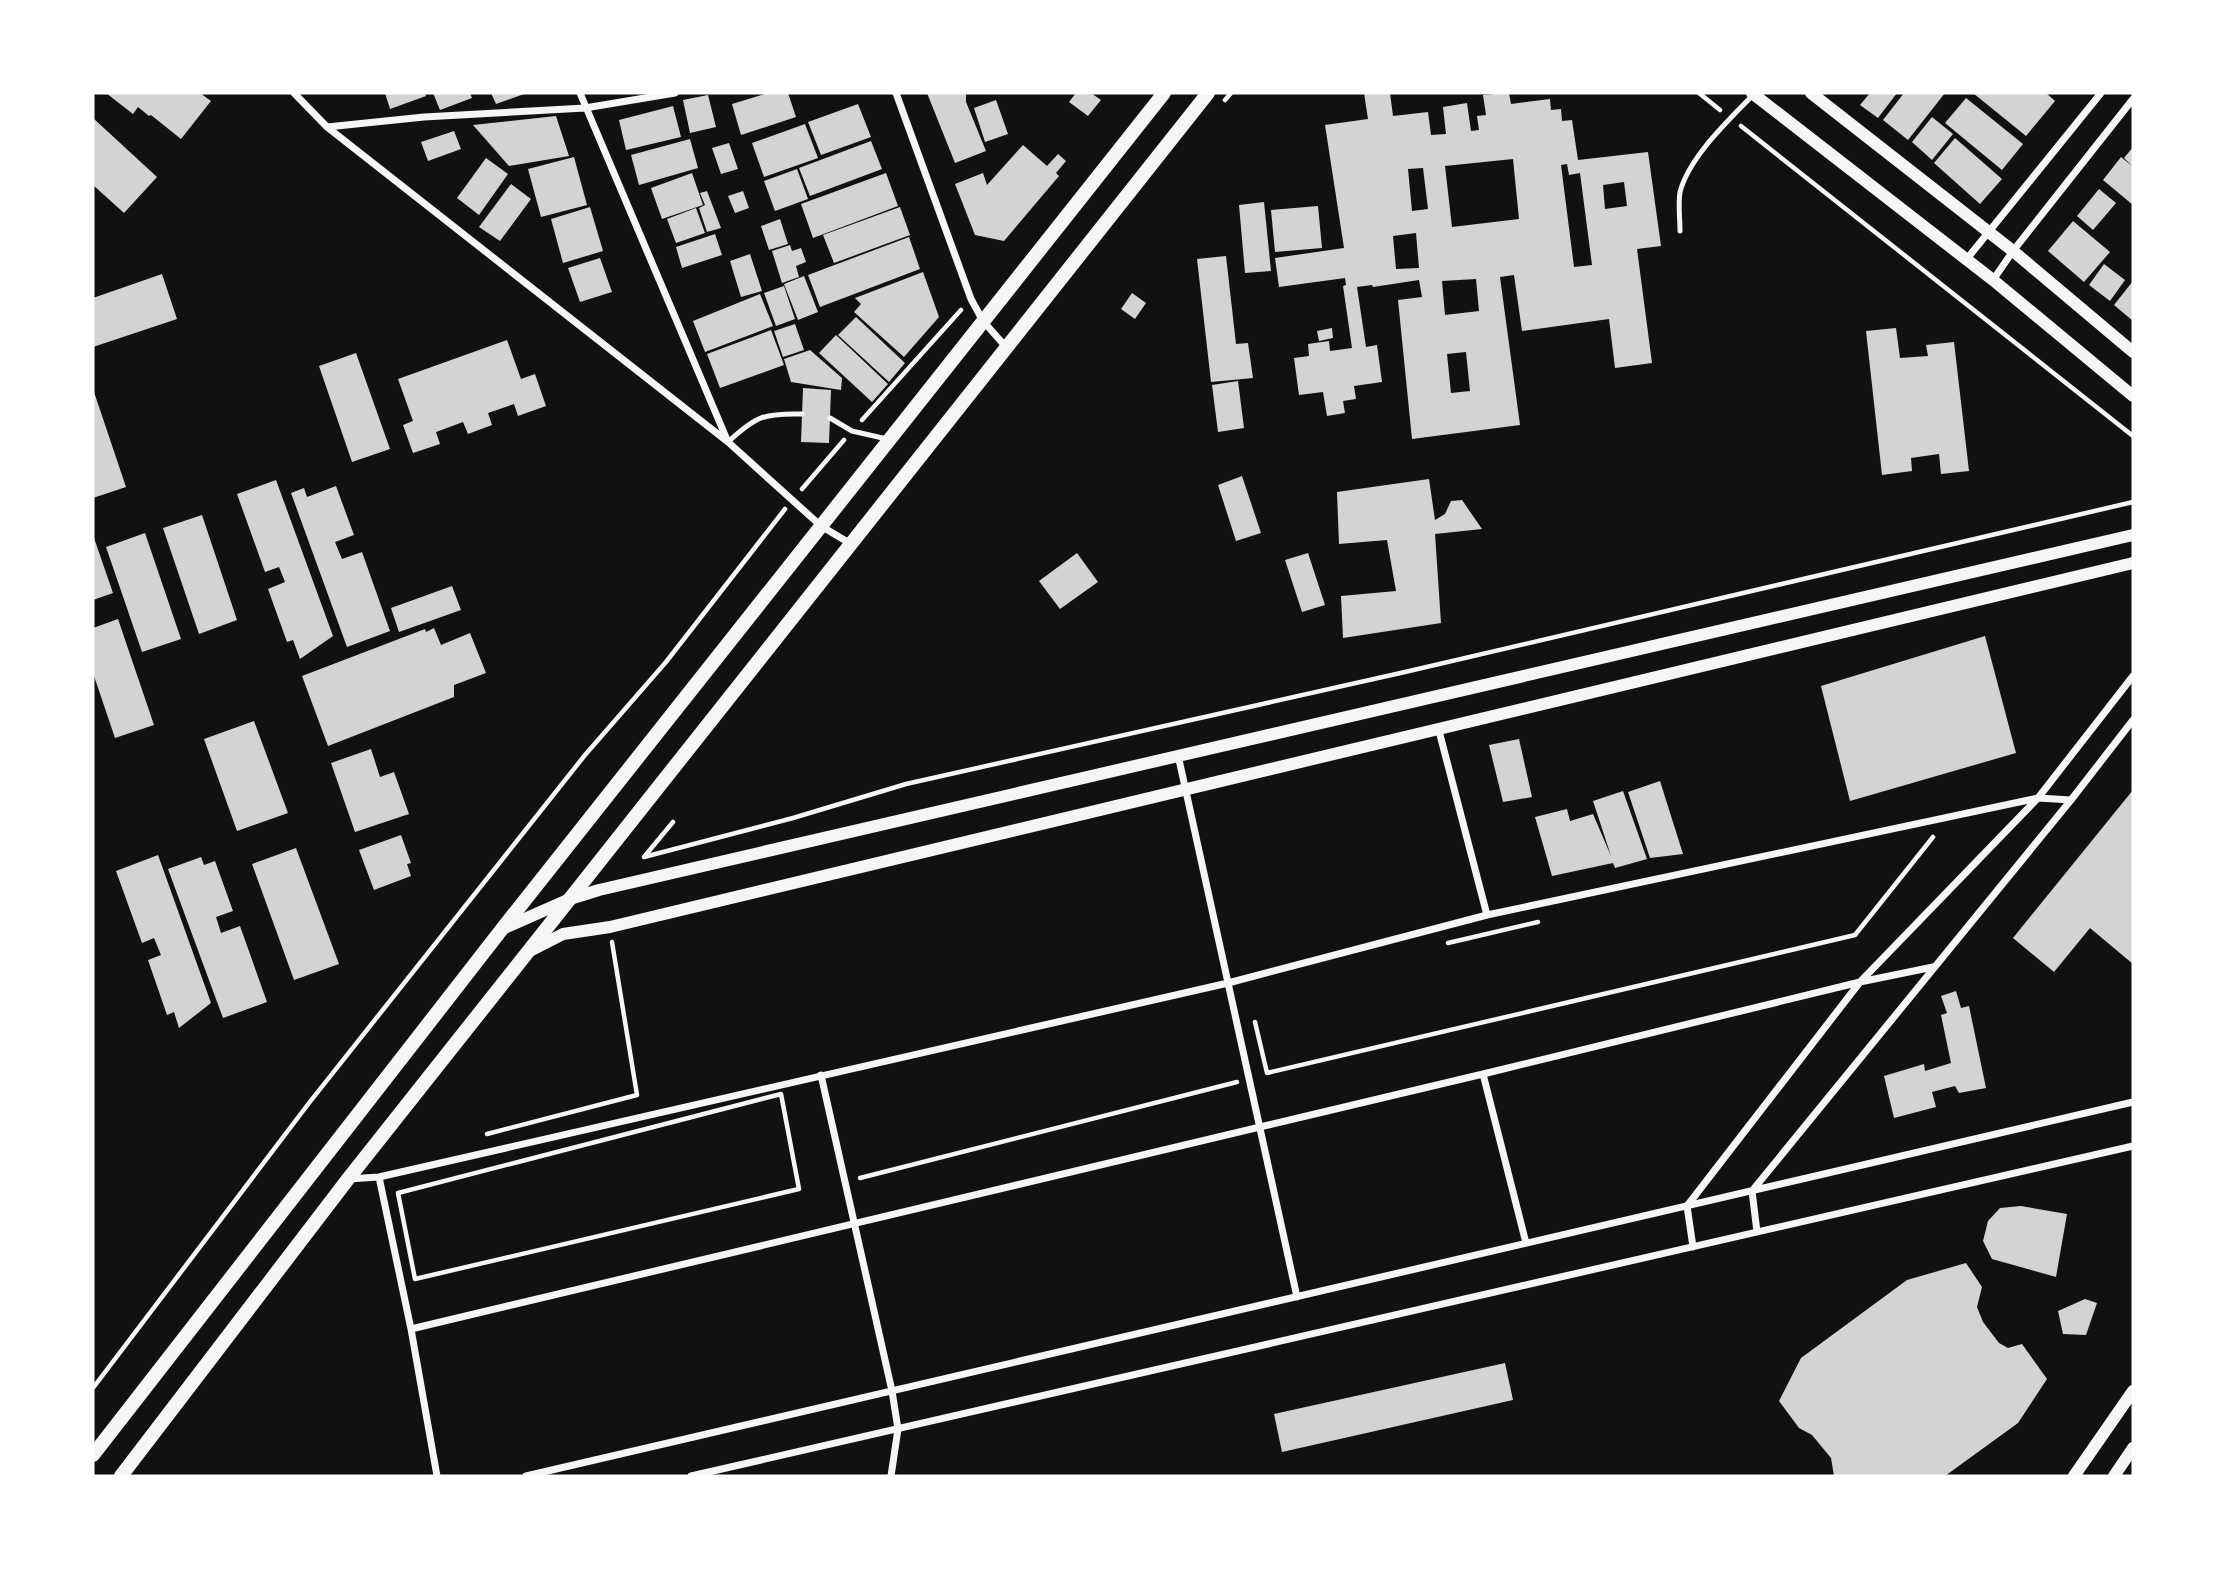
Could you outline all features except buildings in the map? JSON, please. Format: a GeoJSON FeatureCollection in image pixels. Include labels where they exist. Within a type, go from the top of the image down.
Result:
{"type":"FeatureCollection","features":[{"type":"Feature","properties":{"kind":"main road"},"geometry":{"type":"LineString","coordinates":[[93,1455],[502,929],[1164,93]]}},
{"type":"Feature","properties":{"kind":"main road"},"geometry":{"type":"LineString","coordinates":[[121,1476],[348,1179],[1208,93]]}},
{"type":"Feature","properties":{"kind":"street"},"geometry":{"type":"LineString","coordinates":[[294,93],[327,127],[728,442],[821,526],[851,544]]}},
{"type":"Feature","properties":{"kind":"street"},"geometry":{"type":"LineString","coordinates":[[580,93],[728,442]]}},
{"type":"Feature","properties":{"kind":"street"},"geometry":{"type":"LineString","coordinates":[[327,127],[424,117],[585,108],[676,93]]}},
{"type":"Feature","properties":{"kind":"street"},"geometry":{"type":"LineString","coordinates":[[896,93],[971,299],[983,321],[1007,348]]}},
{"type":"Feature","properties":{"kind":"street"},"geometry":{"type":"LineString","coordinates":[[1753,93],[1993,280],[2133,396]]}},
{"type":"Feature","properties":{"kind":"street"},"geometry":{"type":"LineString","coordinates":[[1811,93],[2013,251],[2133,352]]}},
{"type":"Feature","properties":{"kind":"street"},"geometry":{"type":"LineString","coordinates":[[1966,260],[2101,93]]}},
{"type":"Feature","properties":{"kind":"street"},"geometry":{"type":"LineString","coordinates":[[1993,280],[2133,99]]}},
{"type":"Feature","properties":{"kind":"street"},"geometry":{"type":"LineString","coordinates":[[502,929],[570,899],[599,890],[2133,536]]}},
{"type":"Feature","properties":{"kind":"street"},"geometry":{"type":"LineString","coordinates":[[528,952],[563,934],[610,927],[2133,564]]}},
{"type":"Feature","properties":{"kind":"street"},"geometry":{"type":"LineString","coordinates":[[1693,1247],[1687,1206],[1860,982],[2038,798],[2133,676]]}},
{"type":"Feature","properties":{"kind":"street"},"geometry":{"type":"LineString","coordinates":[[1757,1232],[1752,1191],[2071,800],[2133,720]]}},
{"type":"Feature","properties":{"kind":"street"},"geometry":{"type":"LineString","coordinates":[[1439,731],[1487,915]]}},
{"type":"Feature","properties":{"kind":"street"},"geometry":{"type":"LineString","coordinates":[[1178,755],[1297,1297]]}},
{"type":"Feature","properties":{"kind":"street"},"geometry":{"type":"LineString","coordinates":[[348,1179],[379,1177],[1228,983],[1487,915],[2038,798],[2071,800]]}},
{"type":"Feature","properties":{"kind":"street"},"geometry":{"type":"LineString","coordinates":[[411,1329],[1860,982],[1933,967]]}},
{"type":"Feature","properties":{"kind":"street"},"geometry":{"type":"LineString","coordinates":[[821,1074],[892,1391],[898,1429],[891,1476]]}},
{"type":"Feature","properties":{"kind":"street"},"geometry":{"type":"LineString","coordinates":[[1483,1074],[1526,1243]]}},
{"type":"Feature","properties":{"kind":"street"},"geometry":{"type":"LineString","coordinates":[[526,1476],[2133,1102]]}},
{"type":"Feature","properties":{"kind":"street"},"geometry":{"type":"LineString","coordinates":[[691,1476],[2133,1146]]}},
{"type":"Feature","properties":{"kind":"street"},"geometry":{"type":"LineString","coordinates":[[379,1177],[411,1329],[437,1476]]}},
{"type":"Feature","properties":{"kind":"street"},"geometry":{"type":"LineString","coordinates":[[2074,1476],[2133,1391]]}},
{"type":"Feature","properties":{"kind":"street"},"geometry":{"type":"LineString","coordinates":[[2114,1476],[2133,1448]]}},
{"type":"Feature","properties":{"kind":"lane"},"geometry":{"type":"LineString","coordinates":[[1680,231],[1680,193],[1691,167],[1753,93]]}},
{"type":"Feature","properties":{"kind":"lane"},"geometry":{"type":"LineString","coordinates":[[728,442],[749,422],[774,413],[802,414]]}},
{"type":"Feature","properties":{"kind":"lane"},"geometry":{"type":"LineString","coordinates":[[830,418],[852,431],[890,439]]}},
{"type":"Feature","properties":{"kind":"path"},"geometry":{"type":"LineString","coordinates":[[1699,93],[2133,436]]}},
{"type":"Feature","properties":{"kind":"path"},"geometry":{"type":"LineString","coordinates":[[93,1388],[309,1103],[585,755],[666,663],[792,500],[971,299]]}},
{"type":"Feature","properties":{"kind":"path"},"geometry":{"type":"LineString","coordinates":[[673,822],[644,857],[793,818],[906,784],[1405,672],[2133,502]]}},
{"type":"Feature","properties":{"kind":"path"},"geometry":{"type":"LineString","coordinates":[[858,1166],[861,1179],[1267,1073],[1855,935],[1940,827]]}},
{"type":"Feature","properties":{"kind":"path"},"geometry":{"type":"LineString","coordinates":[[1437,946],[1546,920]]}},
{"type":"Feature","properties":{"kind":"path"},"geometry":{"type":"LineString","coordinates":[[478,1137],[637,1095],[610,927]]}},
{"type":"Feature","properties":{"kind":"path"},"geometry":{"type":"LineString","coordinates":[[1253,1014],[1267,1073]]}},
{"type":"Feature","properties":{"kind":"path"},"geometry":{"type":"LineString","coordinates":[[398,1193],[415,1279],[799,1189],[781,1094]]}}]}
